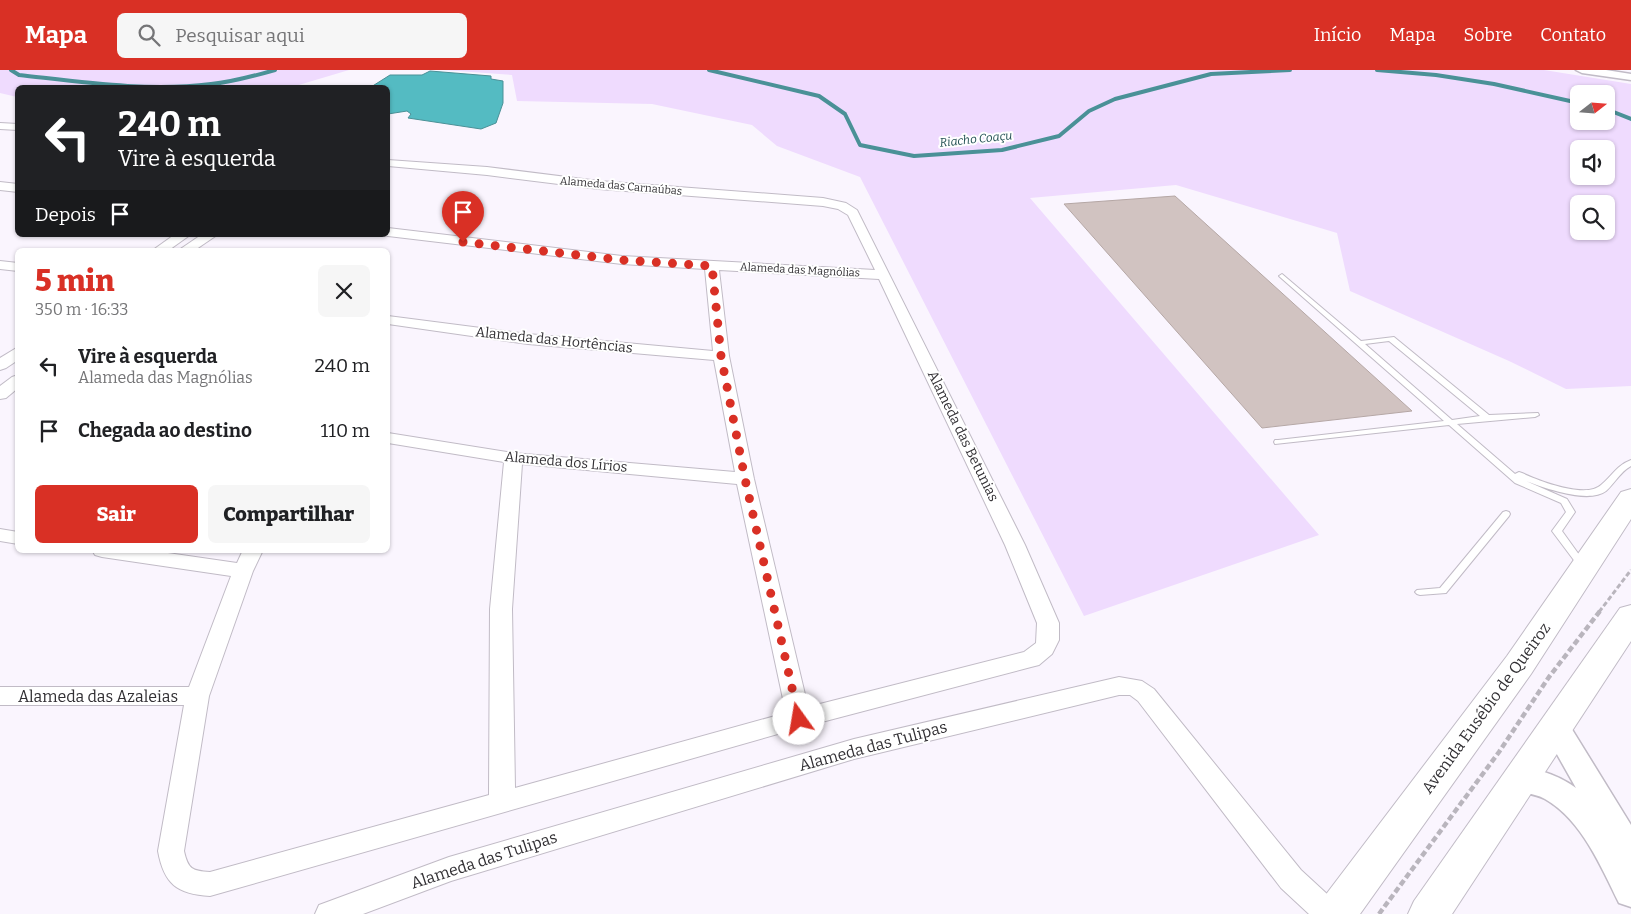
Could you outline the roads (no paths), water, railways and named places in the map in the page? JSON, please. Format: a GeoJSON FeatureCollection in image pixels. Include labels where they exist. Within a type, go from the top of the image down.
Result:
{"type":"FeatureCollection","features":[{"type":"Feature","properties":{"kind":"highway","name":"Avenida Eusébio de Queiroz"},"geometry":{"type":"LineString","coordinates":[[1429,914],[1555,726],[1549,678],[1584,568],[1631,498]]}},
{"type":"Feature","properties":{"kind":"highway","name":"Avenida Eusébio de Queiroz"},"geometry":{"type":"LineString","coordinates":[[1336,914],[1549,678],[1631,616]]}},
{"type":"Feature","properties":{"kind":"street"},"geometry":{"type":"LineString","coordinates":[[1582,70],[1631,77]]}},
{"type":"Feature","properties":{"kind":"street"},"geometry":{"type":"LineString","coordinates":[[0,126],[15,127]]}},
{"type":"Feature","properties":{"kind":"street","name":"Alameda das Carnaúbas"},"geometry":{"type":"LineString","coordinates":[[390,163],[487,171],[599,186],[830,203],[847,207],[853,213]]}},
{"type":"Feature","properties":{"kind":"street"},"geometry":{"type":"LineString","coordinates":[[0,186],[15,188]]}},
{"type":"Feature","properties":{"kind":"street","name":"Alameda das Betunias"},"geometry":{"type":"LineString","coordinates":[[799,719],[1031,659],[1042,653],[1049,634],[1048,623],[1015,545],[853,213]]}},
{"type":"Feature","properties":{"kind":"street","name":"Alameda das Magnólias"},"geometry":{"type":"LineString","coordinates":[[390,232],[622,260],[884,275]]}},
{"type":"Feature","properties":{"kind":"street"},"geometry":{"type":"LineString","coordinates":[[163,248],[180,237]]}},
{"type":"Feature","properties":{"kind":"street"},"geometry":{"type":"LineString","coordinates":[[189,248],[207,237]]}},
{"type":"Feature","properties":{"kind":"street"},"geometry":{"type":"LineString","coordinates":[[0,265],[15,267]]}},
{"type":"Feature","properties":{"kind":"street"},"geometry":{"type":"LineString","coordinates":[[146,553],[248,560],[197,696],[171,851],[173,866],[181,877],[192,883],[210,884],[799,719],[745,479],[721,356],[712,266]]}},
{"type":"Feature","properties":{"kind":"street","name":"Alameda das Hortências"},"geometry":{"type":"LineString","coordinates":[[390,320],[528,339],[721,356]]}},
{"type":"Feature","properties":{"kind":"street"},"geometry":{"type":"LineString","coordinates":[[0,365],[15,354]]}},
{"type":"Feature","properties":{"kind":"street"},"geometry":{"type":"LineString","coordinates":[[0,394],[15,382]]}},
{"type":"Feature","properties":{"kind":"street","name":"Alameda dos Lírios"},"geometry":{"type":"LineString","coordinates":[[390,438],[513,458],[745,479]]}},
{"type":"Feature","properties":{"kind":"street"},"geometry":{"type":"LineString","coordinates":[[502,803],[501,609],[513,458]]}},
{"type":"Feature","properties":{"kind":"street"},"geometry":{"type":"LineString","coordinates":[[0,535],[15,538]]}},
{"type":"Feature","properties":{"kind":"street","name":"Alameda das Tulipas"},"geometry":{"type":"LineString","coordinates":[[329,914],[449,869],[854,749],[1109,688],[1128,686],[1141,690],[1146,694],[1291,879],[1329,914]]}},
{"type":"Feature","properties":{"kind":"street","name":"Alameda das Azaleias"},"geometry":{"type":"LineString","coordinates":[[0,696],[197,696]]}},
{"type":"Feature","properties":{"kind":"street"},"geometry":{"type":"LineString","coordinates":[[1555,726],[1631,853]]}},
{"type":"Feature","properties":{"kind":"street"},"geometry":{"type":"LineString","coordinates":[[1519,780],[1543,784],[1572,803],[1597,833],[1631,892]]}},
{"type":"Feature","properties":{"kind":"lane"},"geometry":{"type":"LineString","coordinates":[[1282,276],[1518,481],[1564,501],[1571,512],[1557,531],[1584,568]]}},
{"type":"Feature","properties":{"kind":"lane"},"geometry":{"type":"LineString","coordinates":[[1359,343],[1391,339],[1487,418]]}},
{"type":"Feature","properties":{"kind":"lane"},"geometry":{"type":"LineString","coordinates":[[1278,442],[1487,418],[1535,415]]}},
{"type":"Feature","properties":{"kind":"lane"},"geometry":{"type":"LineString","coordinates":[[1496,462],[1523,477],[1562,489],[1587,493],[1600,490],[1621,467],[1631,463]]}},
{"type":"Feature","properties":{"kind":"lane"},"geometry":{"type":"LineString","coordinates":[[1420,592],[1443,591],[1506,514]]}},
{"type":"Feature","properties":{"kind":"water"},"geometry":{"type":"Polygon","coordinates":[[[430,71],[491,76],[491,79],[503,81],[503,103],[496,123],[481,129],[408,118],[411,114],[407,111],[390,114],[390,85],[374,85],[390,75],[422,75],[430,71]]]}},
{"type":"Feature","properties":{"kind":"waterway","name":"Riacho Coaçu"},"geometry":{"type":"LineString","coordinates":[[11,70],[19,75],[115,85]]}},
{"type":"Feature","properties":{"kind":"waterway","name":"Riacho Coaçu"},"geometry":{"type":"LineString","coordinates":[[198,85],[219,83],[275,70]]}},
{"type":"Feature","properties":{"kind":"waterway","name":"Riacho Coaçu"},"geometry":{"type":"LineString","coordinates":[[709,70],[819,96],[845,114],[860,145],[914,156],[1002,150],[1059,136],[1089,111],[1115,99],[1211,74],[1290,70]]}},
{"type":"Feature","properties":{"kind":"waterway","name":"Riacho Coaçu"},"geometry":{"type":"LineString","coordinates":[[1377,70],[1436,75],[1494,84],[1570,101]]}},
{"type":"Feature","properties":{"kind":"waterway","name":"Riacho Coaçu"},"geometry":{"type":"LineString","coordinates":[[1615,113],[1631,119]]}}]}
